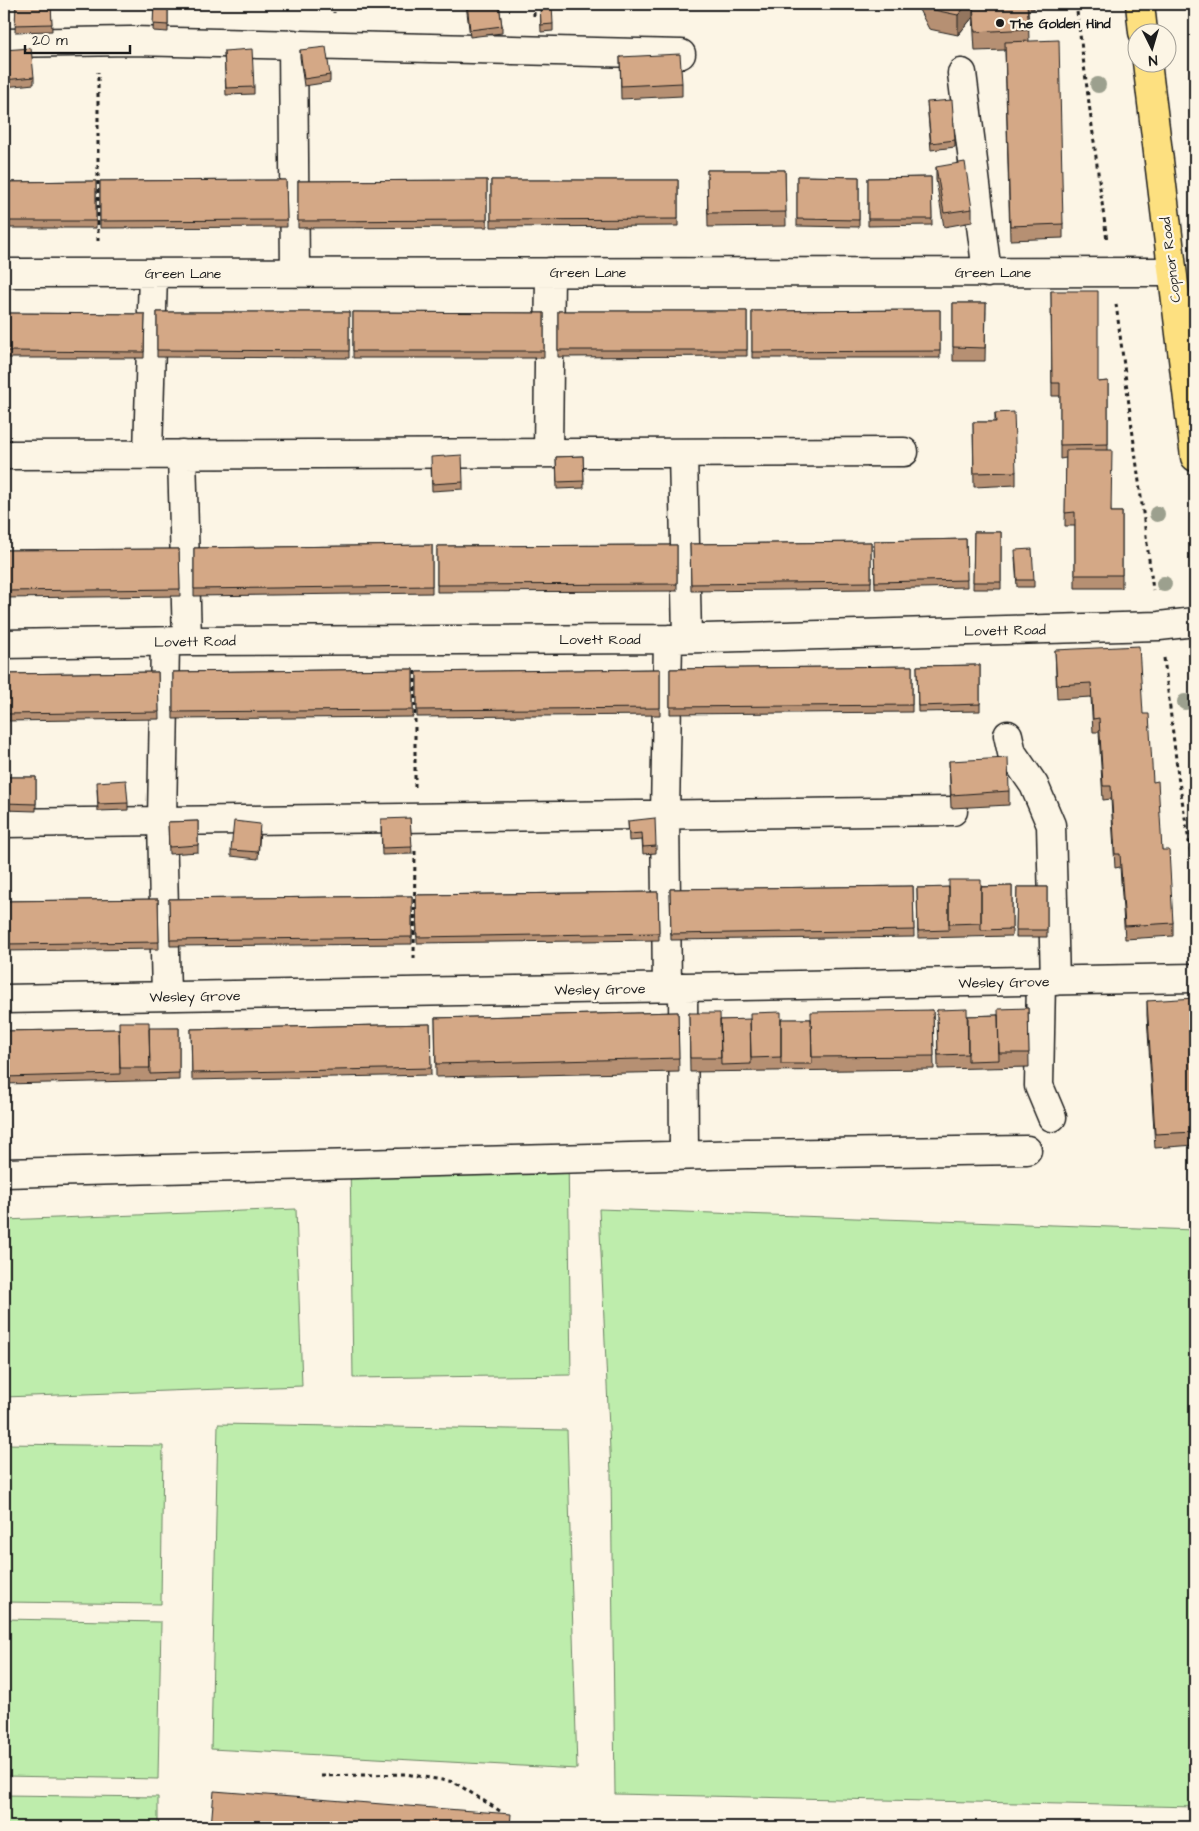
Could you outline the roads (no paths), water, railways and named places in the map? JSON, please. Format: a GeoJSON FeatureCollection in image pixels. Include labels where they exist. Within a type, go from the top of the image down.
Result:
{"type":"FeatureCollection","features":[{"type":"Feature","properties":{"kind":"main road"},"geometry":{"type":"LineString","coordinates":[[1140,4],[1142,22]]}},
{"type":"Feature","properties":{"kind":"main road","name":"Copnor Road"},"geometry":{"type":"LineString","coordinates":[[1148,72],[1194,441]]}},
{"type":"Feature","properties":{"kind":"street"},"geometry":{"type":"LineString","coordinates":[[4,43],[98,41],[293,44],[681,54]]}},
{"type":"Feature","properties":{"kind":"street"},"geometry":{"type":"LineString","coordinates":[[293,44],[295,272]]}},
{"type":"Feature","properties":{"kind":"street"},"geometry":{"type":"LineString","coordinates":[[962,73],[987,272]]}},
{"type":"Feature","properties":{"kind":"street"},"geometry":{"type":"LineString","coordinates":[[548,453],[550,272]]}},
{"type":"Feature","properties":{"kind":"street","name":"Green Lane"},"geometry":{"type":"LineString","coordinates":[[4,273],[1172,272]]}},
{"type":"Feature","properties":{"kind":"street"},"geometry":{"type":"LineString","coordinates":[[148,454],[153,273]]}},
{"type":"Feature","properties":{"kind":"street"},"geometry":{"type":"LineString","coordinates":[[4,455],[904,452]]}},
{"type":"Feature","properties":{"kind":"street"},"geometry":{"type":"LineString","coordinates":[[683,453],[678,638],[664,815],[684,1155]]}},
{"type":"Feature","properties":{"kind":"street"},"geometry":{"type":"LineString","coordinates":[[166,996],[162,821],[176,641],[182,454]]}},
{"type":"Feature","properties":{"kind":"street","name":"Lovett Road"},"geometry":{"type":"LineString","coordinates":[[4,644],[678,638],[1159,626],[1195,622]]}},
{"type":"Feature","properties":{"kind":"street"},"geometry":{"type":"LineString","coordinates":[[1008,735],[1012,753],[1034,784],[1051,825],[1048,981],[1039,1086],[1052,1117]]}},
{"type":"Feature","properties":{"kind":"street"},"geometry":{"type":"LineString","coordinates":[[4,823],[953,811]]}},
{"type":"Feature","properties":{"kind":"street","name":"Wesley Grove"},"geometry":{"type":"LineString","coordinates":[[4,999],[1195,978]]}},
{"type":"Feature","properties":{"kind":"street"},"geometry":{"type":"LineString","coordinates":[[4,1173],[684,1155],[1027,1150]]}},
{"type":"Feature","properties":{"kind":"place","name":"The Golden Hind"},"geometry":{"type":"Point","coordinates":[1000,23]}}]}
